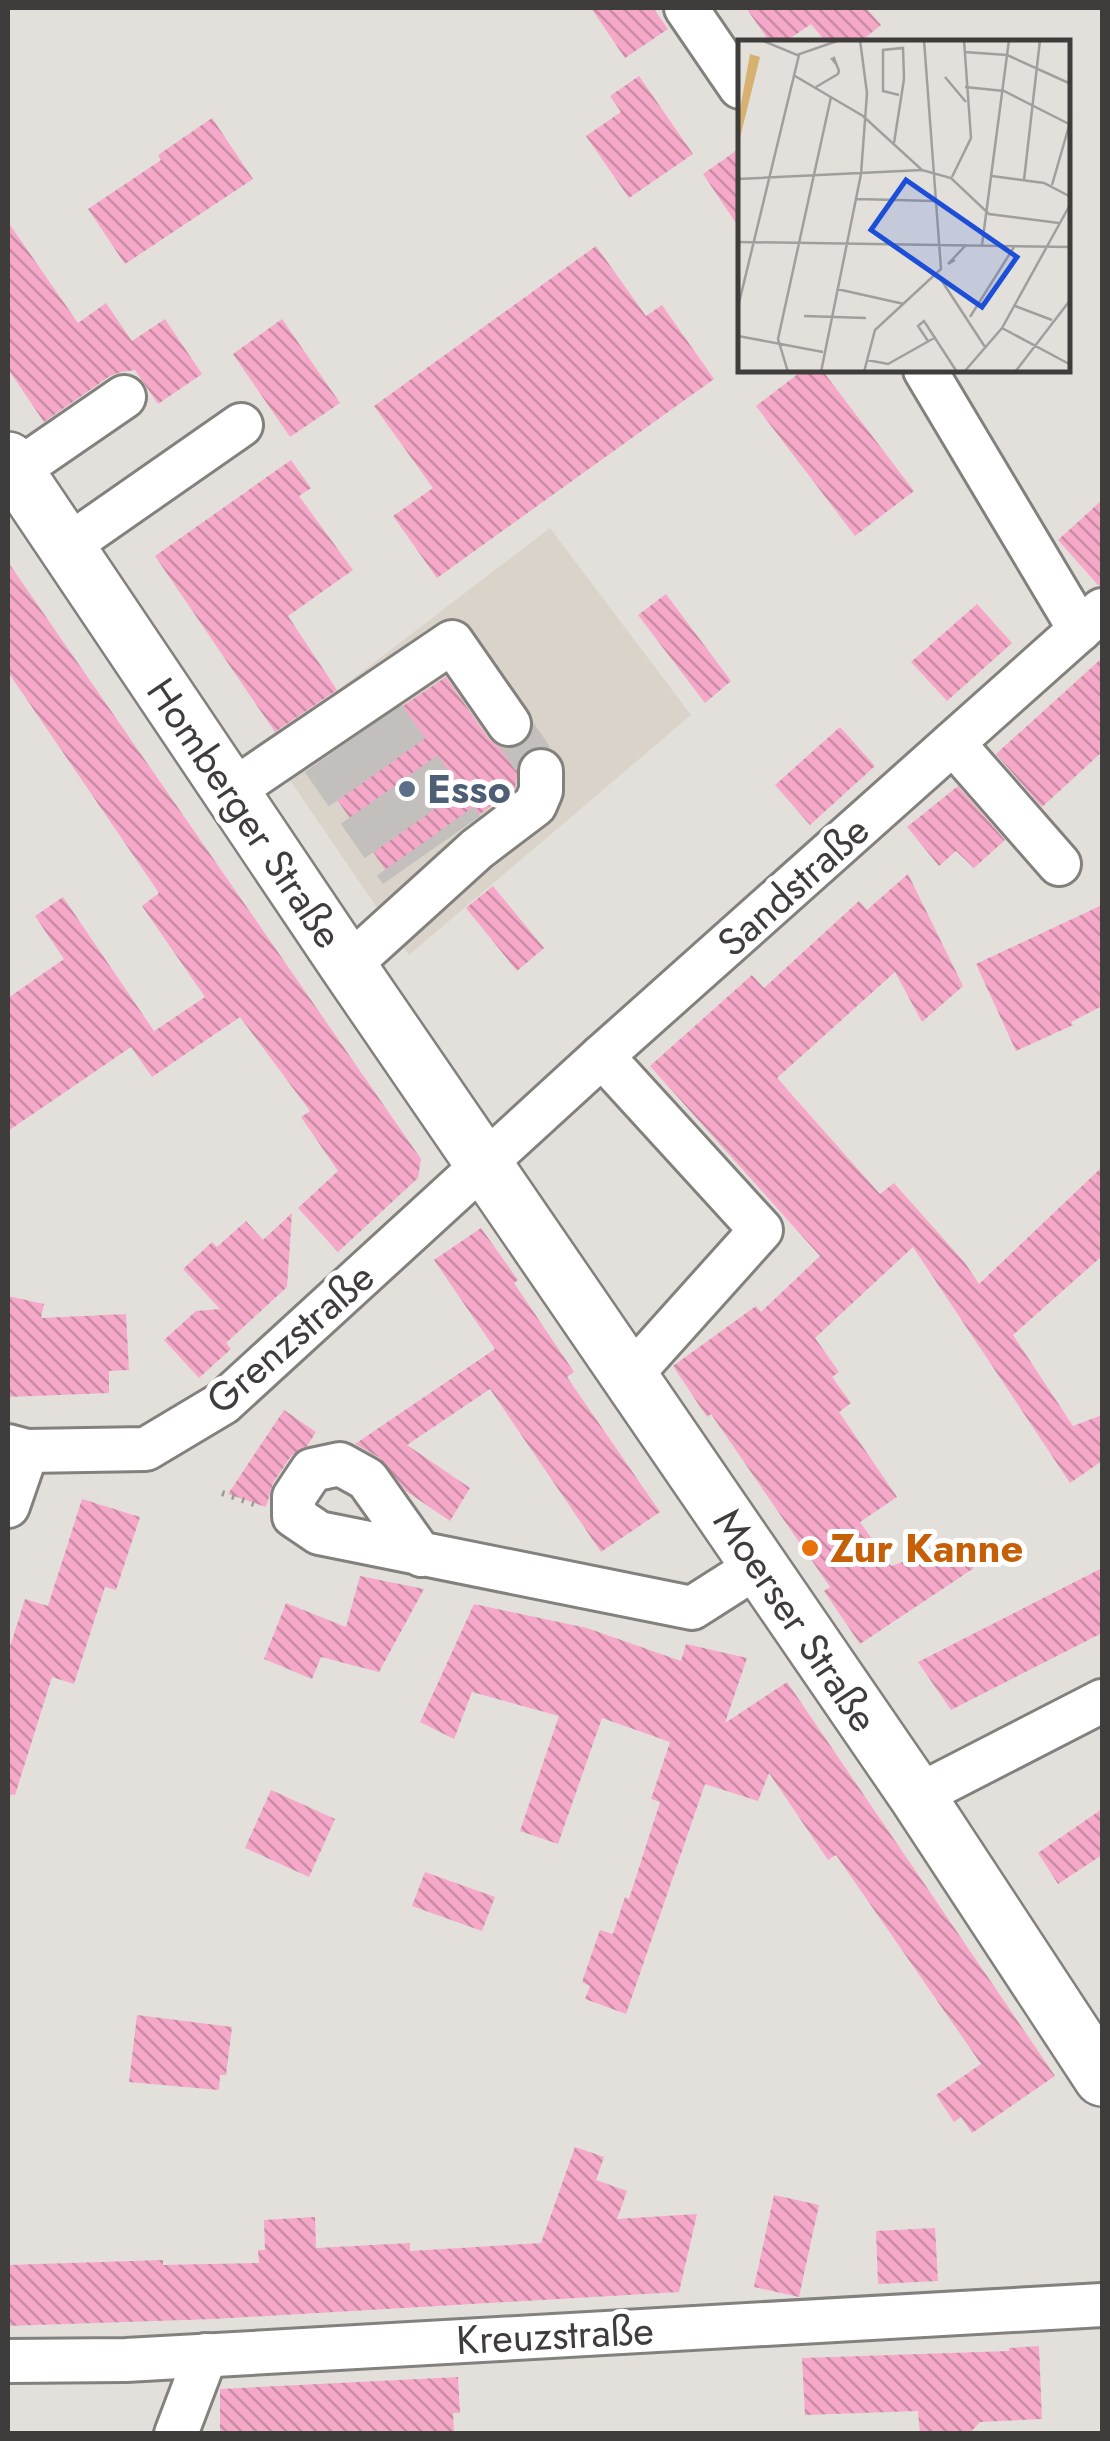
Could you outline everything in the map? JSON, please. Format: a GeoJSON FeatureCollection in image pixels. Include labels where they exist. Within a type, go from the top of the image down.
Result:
{"type":"FeatureCollection","features":[{"type":"Feature","properties":{"kind":"main road","name":"Homberger Straße"},"geometry":{"type":"LineString","coordinates":[[12,466],[484,1164]]}},
{"type":"Feature","properties":{"kind":"main road","name":"Moerser Straße"},"geometry":{"type":"LineString","coordinates":[[484,1164],[917,1796],[1102,2078]]}},
{"type":"Feature","properties":{"kind":"street"},"geometry":{"type":"LineString","coordinates":[[686,8],[738,84]]}},
{"type":"Feature","properties":{"kind":"street"},"geometry":{"type":"LineString","coordinates":[[926,372],[1091,620]]}},
{"type":"Feature","properties":{"kind":"street"},"geometry":{"type":"LineString","coordinates":[[12,466],[124,397]]}},
{"type":"Feature","properties":{"kind":"street"},"geometry":{"type":"LineString","coordinates":[[66,546],[241,426]]}},
{"type":"Feature","properties":{"kind":"street","name":"Sandstraße"},"geometry":{"type":"LineString","coordinates":[[484,1164],[1091,620]]}},
{"type":"Feature","properties":{"kind":"street"},"geometry":{"type":"LineString","coordinates":[[232,791],[346,729],[452,642],[509,724]]}},
{"type":"Feature","properties":{"kind":"street"},"geometry":{"type":"LineString","coordinates":[[953,743],[1059,864]]}},
{"type":"Feature","properties":{"kind":"street"},"geometry":{"type":"LineString","coordinates":[[348,966],[440,863],[536,805],[542,772]]}},
{"type":"Feature","properties":{"kind":"street"},"geometry":{"type":"LineString","coordinates":[[602,1056],[762,1230],[630,1377]]}},
{"type":"Feature","properties":{"kind":"street","name":"Grenzstraße"},"geometry":{"type":"LineString","coordinates":[[17,1448],[146,1449],[224,1402],[484,1164]]}},
{"type":"Feature","properties":{"kind":"street"},"geometry":{"type":"LineString","coordinates":[[8,1506],[17,1448]]}},
{"type":"Feature","properties":{"kind":"street"},"geometry":{"type":"LineString","coordinates":[[421,1555],[692,1608],[758,1566]]}},
{"type":"Feature","properties":{"kind":"street"},"geometry":{"type":"LineString","coordinates":[[917,1796],[1102,1700]]}},
{"type":"Feature","properties":{"kind":"street","name":"Kreuzstraße"},"geometry":{"type":"LineString","coordinates":[[8,2360],[126,2360],[1102,2306]]}},
{"type":"Feature","properties":{"kind":"street"},"geometry":{"type":"LineString","coordinates":[[176,2434],[206,2355]]}},
{"type":"Feature","properties":{"kind":"shaded area"},"geometry":{"type":"Polygon","coordinates":[[[550,528],[691,715],[409,955],[266,745],[550,528]]]}},
{"type":"Feature","properties":{"kind":"building"},"geometry":{"type":"Polygon","coordinates":[[[591,8],[653,8],[668,29],[625,58],[591,8]]]}},
{"type":"Feature","properties":{"kind":"building"},"geometry":{"type":"Polygon","coordinates":[[[746,8],[866,8],[881,25],[862,40],[824,40],[811,24],[788,40],[769,40],[746,8]]]}},
{"type":"Feature","properties":{"kind":"building"},"geometry":{"type":"Polygon","coordinates":[[[639,76],[693,154],[629,198],[586,136],[621,112],[610,96],[639,76]]]}},
{"type":"Feature","properties":{"kind":"building"},"geometry":{"type":"Polygon","coordinates":[[[212,118],[253,179],[125,264],[88,209],[161,160],[158,155],[212,118]]]}},
{"type":"Feature","properties":{"kind":"building"},"geometry":{"type":"Polygon","coordinates":[[[738,149],[738,226],[703,174],[738,149]]]}},
{"type":"Feature","properties":{"kind":"building"},"geometry":{"type":"Polygon","coordinates":[[[8,222],[78,323],[106,303],[132,341],[165,319],[202,374],[158,404],[135,370],[121,372],[44,422],[8,369],[8,222]]]}},
{"type":"Feature","properties":{"kind":"building"},"geometry":{"type":"Polygon","coordinates":[[[596,246],[646,316],[662,305],[714,379],[437,578],[393,516],[433,488],[374,406],[596,246]]]}},
{"type":"Feature","properties":{"kind":"building"},"geometry":{"type":"Polygon","coordinates":[[[282,319],[340,403],[290,437],[233,354],[282,319]]]}},
{"type":"Feature","properties":{"kind":"building"},"geometry":{"type":"Polygon","coordinates":[[[800,372],[824,372],[914,491],[855,536],[756,406],[800,372]]]}},
{"type":"Feature","properties":{"kind":"building"},"geometry":{"type":"Polygon","coordinates":[[[291,460],[311,488],[299,496],[353,570],[288,616],[337,690],[275,732],[155,556],[291,460]]]}},
{"type":"Feature","properties":{"kind":"building"},"geometry":{"type":"Polygon","coordinates":[[[1102,500],[1102,586],[1058,540],[1102,500]]]}},
{"type":"Feature","properties":{"kind":"building"},"geometry":{"type":"Polygon","coordinates":[[[8,562],[421,1159],[418,1178],[338,1252],[298,1208],[338,1171],[301,1117],[310,1111],[240,1017],[152,1077],[131,1047],[8,1131],[8,998],[64,959],[35,916],[63,897],[154,1031],[135,1044],[205,997],[142,906],[159,893],[8,672],[8,562]]]}},
{"type":"Feature","properties":{"kind":"building"},"geometry":{"type":"Polygon","coordinates":[[[666,594],[731,681],[705,703],[638,615],[666,594]]]}},
{"type":"Feature","properties":{"kind":"building"},"geometry":{"type":"Polygon","coordinates":[[[977,604],[1012,643],[947,701],[911,662],[977,604]]]}},
{"type":"Feature","properties":{"kind":"building"},"geometry":{"type":"Polygon","coordinates":[[[1102,658],[1102,752],[1042,807],[996,754],[1102,658]]]}},
{"type":"Feature","properties":{"kind":"building"},"geometry":{"type":"Polygon","coordinates":[[[446,677],[488,738],[498,746],[510,749],[522,745],[533,730],[544,747],[529,749],[520,758],[515,789],[391,878],[314,766],[446,677]]]}},
{"type":"Feature","properties":{"kind":"building"},"geometry":{"type":"Polygon","coordinates":[[[840,727],[875,766],[810,825],[775,785],[840,727]]]}},
{"type":"Feature","properties":{"kind":"building"},"geometry":{"type":"Polygon","coordinates":[[[958,786],[1005,840],[974,868],[956,851],[939,866],[907,827],[958,786]]]}},
{"type":"Feature","properties":{"kind":"building"},"geometry":{"type":"Polygon","coordinates":[[[908,874],[963,986],[922,1022],[895,972],[777,1078],[880,1194],[894,1183],[979,1284],[1102,1167],[1102,1256],[1013,1335],[1073,1426],[1102,1415],[1102,1461],[1070,1483],[913,1247],[815,1338],[839,1372],[832,1377],[851,1403],[839,1412],[897,1497],[860,1522],[891,1566],[957,1543],[974,1568],[860,1644],[824,1591],[830,1587],[711,1414],[707,1417],[673,1366],[756,1306],[761,1312],[820,1256],[650,1066],[752,975],[764,988],[859,901],[867,910],[908,874]]]}},
{"type":"Feature","properties":{"kind":"building"},"geometry":{"type":"Polygon","coordinates":[[[493,886],[544,948],[517,971],[466,908],[493,886]]]}},
{"type":"Feature","properties":{"kind":"building"},"geometry":{"type":"Polygon","coordinates":[[[1102,905],[1102,1006],[1071,1022],[1073,1025],[1016,1051],[976,964],[1102,905]]]}},
{"type":"Feature","properties":{"kind":"building"},"geometry":{"type":"Polygon","coordinates":[[[292,1213],[287,1287],[226,1343],[231,1349],[199,1378],[164,1340],[196,1311],[220,1309],[183,1269],[212,1242],[217,1247],[246,1221],[263,1240],[292,1213]]]}},
{"type":"Feature","properties":{"kind":"building"},"geometry":{"type":"Polygon","coordinates":[[[481,1228],[574,1372],[567,1377],[660,1512],[601,1552],[490,1389],[407,1445],[470,1488],[450,1521],[406,1491],[380,1458],[355,1444],[495,1349],[434,1260],[481,1228]]]}},
{"type":"Feature","properties":{"kind":"building"},"geometry":{"type":"Polygon","coordinates":[[[8,1296],[44,1304],[41,1318],[126,1314],[129,1370],[109,1371],[109,1393],[8,1397],[8,1296]]]}},
{"type":"Feature","properties":{"kind":"building"},"geometry":{"type":"Polygon","coordinates":[[[284,1410],[316,1432],[307,1446],[291,1456],[273,1483],[266,1507],[228,1494],[284,1410]]]}},
{"type":"Feature","properties":{"kind":"building"},"geometry":{"type":"Polygon","coordinates":[[[82,1499],[140,1517],[116,1590],[105,1587],[74,1684],[52,1677],[15,1795],[8,1794],[8,1653],[25,1599],[48,1606],[82,1499]]]}},
{"type":"Feature","properties":{"kind":"building"},"geometry":{"type":"Polygon","coordinates":[[[1102,1568],[1102,1633],[951,1710],[918,1662],[1102,1568]]]}},
{"type":"Feature","properties":{"kind":"building"},"geometry":{"type":"Polygon","coordinates":[[[360,1576],[424,1589],[379,1672],[321,1657],[312,1679],[264,1659],[286,1603],[346,1627],[360,1576]]]}},
{"type":"Feature","properties":{"kind":"building"},"geometry":{"type":"Polygon","coordinates":[[[474,1604],[587,1628],[681,1661],[686,1644],[747,1658],[725,1723],[787,1682],[1055,2076],[972,2133],[961,2117],[954,2122],[936,2095],[981,2064],[836,1855],[828,1860],[769,1773],[758,1801],[705,1784],[626,2014],[585,1999],[590,1986],[582,1982],[600,1930],[613,1934],[625,1897],[629,1899],[660,1802],[651,1799],[670,1742],[602,1718],[558,1844],[520,1831],[559,1716],[472,1692],[454,1739],[420,1722],[474,1604]]]}},
{"type":"Feature","properties":{"kind":"building"},"geometry":{"type":"Polygon","coordinates":[[[271,1790],[335,1819],[309,1877],[245,1848],[271,1790]]]}},
{"type":"Feature","properties":{"kind":"building"},"geometry":{"type":"Polygon","coordinates":[[[1102,1809],[1102,1855],[1058,1884],[1038,1853],[1102,1809]]]}},
{"type":"Feature","properties":{"kind":"building"},"geometry":{"type":"Polygon","coordinates":[[[425,1872],[495,1897],[482,1931],[412,1906],[425,1872]]]}},
{"type":"Feature","properties":{"kind":"building"},"geometry":{"type":"Polygon","coordinates":[[[137,2015],[232,2027],[226,2075],[220,2075],[219,2090],[129,2082],[137,2015]]]}},
{"type":"Feature","properties":{"kind":"building"},"geometry":{"type":"Polygon","coordinates":[[[575,2147],[604,2157],[596,2180],[627,2191],[617,2219],[697,2214],[679,2292],[214,2319],[8,2326],[8,2265],[163,2260],[163,2265],[259,2263],[258,2250],[265,2250],[264,2220],[315,2217],[316,2248],[410,2243],[410,2251],[541,2243],[575,2147]]]}},
{"type":"Feature","properties":{"kind":"building"},"geometry":{"type":"Polygon","coordinates":[[[774,2195],[819,2205],[799,2297],[754,2287],[774,2195]]]}},
{"type":"Feature","properties":{"kind":"building"},"geometry":{"type":"Polygon","coordinates":[[[935,2228],[938,2281],[878,2284],[876,2231],[935,2228]]]}},
{"type":"Feature","properties":{"kind":"building"},"geometry":{"type":"Polygon","coordinates":[[[1039,2346],[1042,2419],[980,2422],[969,2434],[920,2434],[918,2411],[805,2415],[802,2358],[1009,2351],[1039,2346]]]}},
{"type":"Feature","properties":{"kind":"building"},"geometry":{"type":"Polygon","coordinates":[[[458,2377],[460,2413],[453,2413],[454,2432],[220,2434],[220,2389],[458,2377]]]}},
{"type":"Feature","properties":{"kind":"tunnel"},"geometry":{"type":"LineString","coordinates":[[384,716],[463,828]]}},
{"type":"Feature","properties":{"kind":"tunnel"},"geometry":{"type":"LineString","coordinates":[[509,724],[541,771]]}},
{"type":"Feature","properties":{"kind":"tunnel"},"geometry":{"type":"LineString","coordinates":[[352,739],[430,851]]}},
{"type":"Feature","properties":{"kind":"tunnel"},"geometry":{"type":"LineString","coordinates":[[322,760],[400,872]]}},
{"type":"Feature","properties":{"kind":"place","name":"Esso"},"geometry":{"type":"Point","coordinates":[407,789]}},
{"type":"Feature","properties":{"kind":"place","name":"Zur Kanne"},"geometry":{"type":"Point","coordinates":[810,1548]}}]}
